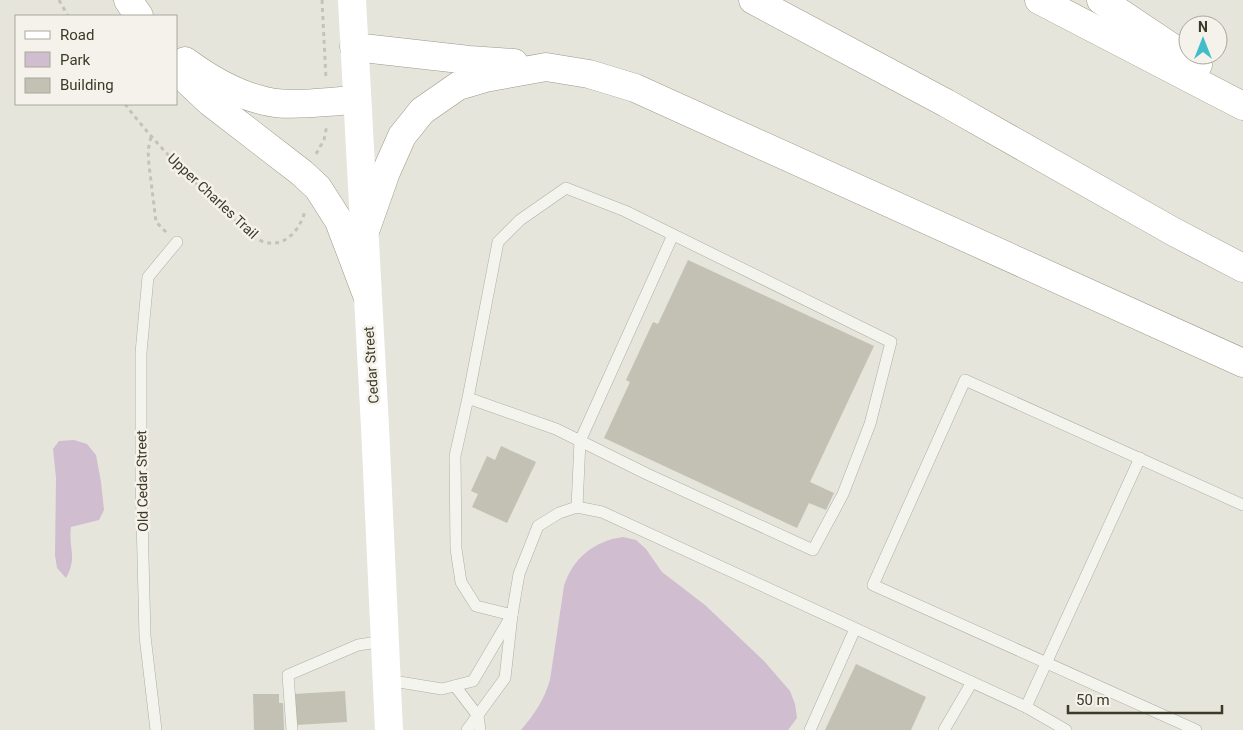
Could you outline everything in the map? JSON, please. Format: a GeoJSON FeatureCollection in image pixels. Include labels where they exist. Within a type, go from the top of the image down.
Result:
{"type":"FeatureCollection","features":[{"type":"Feature","properties":{"kind":"main road"},"geometry":{"type":"LineString","coordinates":[[128,0],[138,15]]}},
{"type":"Feature","properties":{"kind":"main road","name":"Cedar Street"},"geometry":{"type":"LineString","coordinates":[[352,0],[389,730]]}},
{"type":"Feature","properties":{"kind":"main road"},"geometry":{"type":"LineString","coordinates":[[754,0],[946,102],[1174,232],[1243,268]]}},
{"type":"Feature","properties":{"kind":"main road"},"geometry":{"type":"LineString","coordinates":[[1039,0],[1243,106]]}},
{"type":"Feature","properties":{"kind":"main road"},"geometry":{"type":"LineString","coordinates":[[1101,0],[1243,95]]}},
{"type":"Feature","properties":{"kind":"main road"},"geometry":{"type":"LineString","coordinates":[[354,47],[546,67],[589,74],[636,88],[1243,363]]}},
{"type":"Feature","properties":{"kind":"main road"},"geometry":{"type":"LineString","coordinates":[[178,55],[216,82],[239,93],[262,100],[277,103],[356,100]]}},
{"type":"Feature","properties":{"kind":"main road"},"geometry":{"type":"LineString","coordinates":[[364,237],[394,152],[402,136],[422,111],[458,86],[485,78],[546,67]]}},
{"type":"Feature","properties":{"kind":"main road"},"geometry":{"type":"LineString","coordinates":[[178,72],[210,102],[302,172],[318,188],[339,221],[366,295]]}},
{"type":"Feature","properties":{"kind":"lane"},"geometry":{"type":"LineString","coordinates":[[468,398],[556,429],[647,474],[813,550],[844,494],[870,424],[891,342],[624,211],[566,188],[520,220],[498,242],[455,456],[456,549],[461,582],[476,606],[512,615]]}},
{"type":"Feature","properties":{"kind":"lane"},"geometry":{"type":"LineString","coordinates":[[577,507],[580,441],[673,235]]}},
{"type":"Feature","properties":{"kind":"lane","name":"Old Cedar Street"},"geometry":{"type":"LineString","coordinates":[[156,730],[145,636],[141,477],[141,353],[148,277],[177,242]]}},
{"type":"Feature","properties":{"kind":"lane"},"geometry":{"type":"LineString","coordinates":[[1196,730],[873,584],[965,380],[1243,505]]}},
{"type":"Feature","properties":{"kind":"lane"},"geometry":{"type":"LineString","coordinates":[[1026,707],[1140,458]]}},
{"type":"Feature","properties":{"kind":"lane"},"geometry":{"type":"LineString","coordinates":[[467,730],[505,678],[519,574],[538,526],[559,513],[577,507],[602,512],[1026,707],[1066,730]]}},
{"type":"Feature","properties":{"kind":"lane"},"geometry":{"type":"LineString","coordinates":[[387,680],[442,689],[473,681],[512,615]]}},
{"type":"Feature","properties":{"kind":"lane"},"geometry":{"type":"LineString","coordinates":[[810,730],[855,628]]}},
{"type":"Feature","properties":{"kind":"lane"},"geometry":{"type":"LineString","coordinates":[[292,730],[288,675],[358,645],[385,641]]}},
{"type":"Feature","properties":{"kind":"lane"},"geometry":{"type":"LineString","coordinates":[[944,730],[972,682]]}},
{"type":"Feature","properties":{"kind":"lane"},"geometry":{"type":"LineString","coordinates":[[455,686],[478,716],[480,730]]}},
{"type":"Feature","properties":{"kind":"path"},"geometry":{"type":"LineString","coordinates":[[59,0],[67,15]]}},
{"type":"Feature","properties":{"kind":"path"},"geometry":{"type":"LineString","coordinates":[[322,0],[326,82]]}},
{"type":"Feature","properties":{"kind":"path","name":"Upper Charles Trail"},"geometry":{"type":"LineString","coordinates":[[126,105],[166,154],[218,205],[259,240],[270,243],[286,240],[300,224],[305,207]]}},
{"type":"Feature","properties":{"kind":"path"},"geometry":{"type":"LineString","coordinates":[[309,161],[322,144],[327,128],[327,119]]}},
{"type":"Feature","properties":{"kind":"path"},"geometry":{"type":"LineString","coordinates":[[151,136],[148,150],[156,222],[177,242]]}},
{"type":"Feature","properties":{"kind":"green space"},"geometry":{"type":"Polygon","coordinates":[[[74,440],[87,444],[96,455],[104,510],[99,520],[71,527],[72,558],[70,570],[66,578],[57,568],[55,555],[56,478],[53,449],[59,441],[74,440]]]}},
{"type":"Feature","properties":{"kind":"green space"},"geometry":{"type":"Polygon","coordinates":[[[623,537],[636,540],[646,549],[662,572],[705,605],[764,661],[790,691],[795,704],[797,718],[788,730],[521,730],[538,707],[550,680],[564,586],[568,576],[586,552],[603,542],[623,537]]]}},
{"type":"Feature","properties":{"kind":"building"},"geometry":{"type":"Polygon","coordinates":[[[688,260],[874,346],[810,482],[834,493],[826,510],[809,503],[797,528],[604,438],[630,382],[626,380],[653,322],[658,324],[688,260]]]}},
{"type":"Feature","properties":{"kind":"building"},"geometry":{"type":"Polygon","coordinates":[[[501,446],[536,462],[507,523],[472,507],[478,494],[471,491],[487,456],[495,460],[501,446]]]}},
{"type":"Feature","properties":{"kind":"building"},"geometry":{"type":"Polygon","coordinates":[[[856,664],[926,697],[911,730],[825,730],[856,664]]]}},
{"type":"Feature","properties":{"kind":"building"},"geometry":{"type":"Polygon","coordinates":[[[345,691],[347,722],[296,725],[294,694],[345,691]]]}},
{"type":"Feature","properties":{"kind":"building"},"geometry":{"type":"Polygon","coordinates":[[[253,694],[279,694],[279,703],[283,703],[284,730],[254,730],[253,694]]]}}]}
